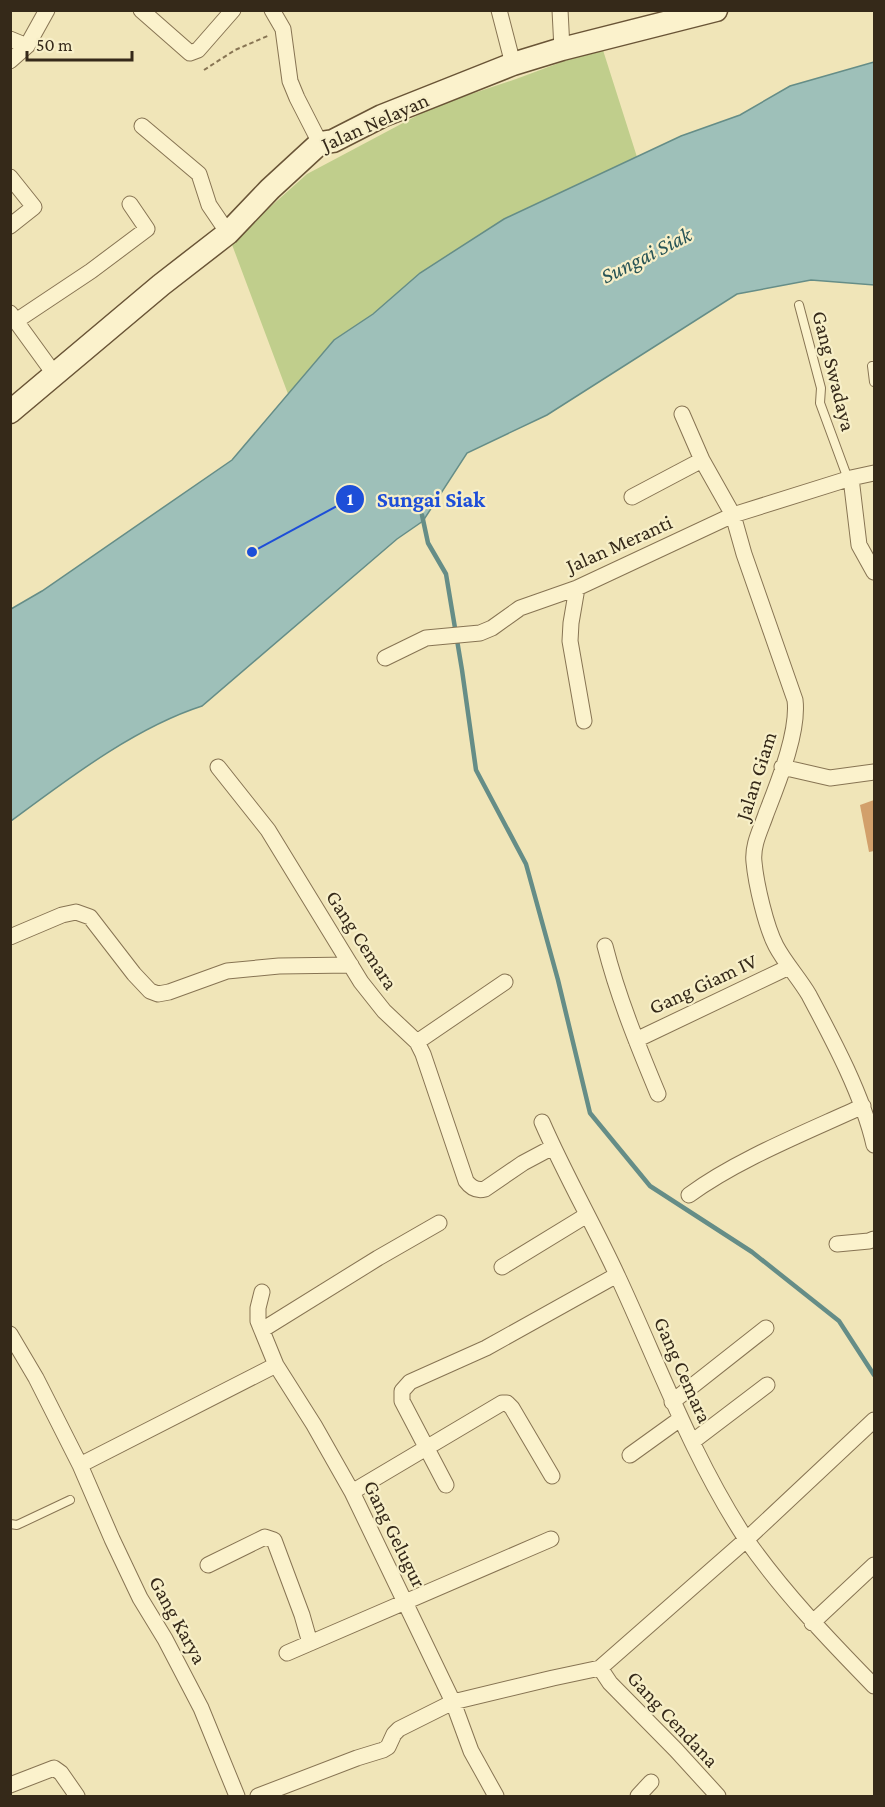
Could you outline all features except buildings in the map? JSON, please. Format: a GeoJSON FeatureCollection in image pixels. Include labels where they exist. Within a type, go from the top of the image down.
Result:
{"type":"FeatureCollection","features":[{"type":"Feature","properties":{"kind":"main road","name":"Jalan Nelayan"},"geometry":{"type":"LineString","coordinates":[[10,412],[228,232],[320,143],[333,141],[382,116],[513,64],[562,49],[715,11]]}},
{"type":"Feature","properties":{"kind":"street"},"geometry":{"type":"LineString","coordinates":[[10,61],[27,46],[47,10]]}},
{"type":"Feature","properties":{"kind":"street"},"geometry":{"type":"LineString","coordinates":[[141,10],[190,53],[198,50],[232,10]]}},
{"type":"Feature","properties":{"kind":"street"},"geometry":{"type":"LineString","coordinates":[[272,10],[283,29],[290,81],[320,143]]}},
{"type":"Feature","properties":{"kind":"street"},"geometry":{"type":"LineString","coordinates":[[499,10],[513,64]]}},
{"type":"Feature","properties":{"kind":"street"},"geometry":{"type":"LineString","coordinates":[[561,10],[562,49]]}},
{"type":"Feature","properties":{"kind":"street"},"geometry":{"type":"LineString","coordinates":[[10,39],[27,46]]}},
{"type":"Feature","properties":{"kind":"street"},"geometry":{"type":"LineString","coordinates":[[142,126],[199,174],[209,205],[228,232]]}},
{"type":"Feature","properties":{"kind":"street"},"geometry":{"type":"LineString","coordinates":[[10,177],[34,207],[10,226]]}},
{"type":"Feature","properties":{"kind":"street"},"geometry":{"type":"LineString","coordinates":[[55,375],[13,317],[91,272],[147,229],[130,204]]}},
{"type":"Feature","properties":{"kind":"street","name":"Jalan Giam"},"geometry":{"type":"LineString","coordinates":[[682,414],[702,460],[733,515],[744,554],[795,700],[795,719],[782,767],[756,844],[754,861],[771,934],[776,946],[808,995],[872,1120],[874,1145]]}},
{"type":"Feature","properties":{"kind":"street"},"geometry":{"type":"LineString","coordinates":[[632,496],[702,460]]}},
{"type":"Feature","properties":{"kind":"street","name":"Jalan Meranti"},"geometry":{"type":"LineString","coordinates":[[384,658],[426,638],[480,633],[492,628],[520,608],[577,588],[733,515],[850,478],[874,473]]}},
{"type":"Feature","properties":{"kind":"street"},"geometry":{"type":"LineString","coordinates":[[850,478],[859,545],[874,572]]}},
{"type":"Feature","properties":{"kind":"street"},"geometry":{"type":"LineString","coordinates":[[577,588],[570,641],[584,722]]}},
{"type":"Feature","properties":{"kind":"street","name":"Gang Cemara"},"geometry":{"type":"LineString","coordinates":[[218,767],[267,830],[372,996],[417,1042],[465,1181],[469,1186],[485,1190],[523,1163],[552,1147]]}},
{"type":"Feature","properties":{"kind":"street"},"geometry":{"type":"LineString","coordinates":[[782,767],[830,778],[874,772]]}},
{"type":"Feature","properties":{"kind":"street"},"geometry":{"type":"LineString","coordinates":[[10,937],[62,915],[76,912],[90,917],[134,974],[150,991],[158,993],[170,992],[227,971],[279,966],[351,965]]}},
{"type":"Feature","properties":{"kind":"street","name":"Gang Giam IV"},"geometry":{"type":"LineString","coordinates":[[605,946],[612,973],[658,1094]]}},
{"type":"Feature","properties":{"kind":"street","name":"Gang Giam IV"},"geometry":{"type":"LineString","coordinates":[[636,1040],[789,967]]}},
{"type":"Feature","properties":{"kind":"street"},"geometry":{"type":"LineString","coordinates":[[417,1042],[505,982]]}},
{"type":"Feature","properties":{"kind":"street"},"geometry":{"type":"LineString","coordinates":[[689,1195],[709,1180],[742,1163],[863,1106]]}},
{"type":"Feature","properties":{"kind":"street","name":"Gang Cemara"},"geometry":{"type":"LineString","coordinates":[[542,1122],[552,1147],[617,1275],[680,1419],[747,1539],[813,1623],[874,1686]]}},
{"type":"Feature","properties":{"kind":"street"},"geometry":{"type":"LineString","coordinates":[[502,1267],[587,1215]]}},
{"type":"Feature","properties":{"kind":"street"},"geometry":{"type":"LineString","coordinates":[[262,1330],[439,1223]]}},
{"type":"Feature","properties":{"kind":"street"},"geometry":{"type":"LineString","coordinates":[[837,1244],[873,1244]]}},
{"type":"Feature","properties":{"kind":"street"},"geometry":{"type":"LineString","coordinates":[[446,1485],[402,1401],[401,1395],[405,1387],[427,1373],[486,1348],[617,1275]]}},
{"type":"Feature","properties":{"kind":"street","name":"Gang Gelugur"},"geometry":{"type":"LineString","coordinates":[[262,1292],[258,1314],[276,1365],[352,1492],[453,1702],[471,1751],[496,1797]]}},
{"type":"Feature","properties":{"kind":"street"},"geometry":{"type":"LineString","coordinates":[[672,1402],[766,1328]]}},
{"type":"Feature","properties":{"kind":"street","name":"Gang Karya"},"geometry":{"type":"LineString","coordinates":[[10,1334],[36,1378],[80,1465],[131,1579],[201,1708],[237,1797]]}},
{"type":"Feature","properties":{"kind":"street"},"geometry":{"type":"LineString","coordinates":[[80,1465],[276,1365]]}},
{"type":"Feature","properties":{"kind":"street"},"geometry":{"type":"LineString","coordinates":[[692,1442],[767,1385]]}},
{"type":"Feature","properties":{"kind":"street"},"geometry":{"type":"LineString","coordinates":[[352,1492],[427,1449],[498,1404],[507,1403],[552,1476]]}},
{"type":"Feature","properties":{"kind":"street"},"geometry":{"type":"LineString","coordinates":[[630,1455],[680,1419]]}},
{"type":"Feature","properties":{"kind":"street"},"geometry":{"type":"LineString","coordinates":[[258,1797],[383,1750],[388,1747],[399,1729],[453,1702],[600,1668],[747,1539],[874,1420]]}},
{"type":"Feature","properties":{"kind":"street"},"geometry":{"type":"LineString","coordinates":[[208,1565],[265,1537],[274,1540],[310,1643]]}},
{"type":"Feature","properties":{"kind":"street"},"geometry":{"type":"LineString","coordinates":[[287,1653],[551,1539]]}},
{"type":"Feature","properties":{"kind":"street"},"geometry":{"type":"LineString","coordinates":[[813,1623],[874,1565]]}},
{"type":"Feature","properties":{"kind":"street","name":"Gang Cendana"},"geometry":{"type":"LineString","coordinates":[[600,1668],[610,1683],[676,1750],[718,1797]]}},
{"type":"Feature","properties":{"kind":"street"},"geometry":{"type":"LineString","coordinates":[[10,1785],[54,1768],[61,1773],[76,1797]]}},
{"type":"Feature","properties":{"kind":"street"},"geometry":{"type":"LineString","coordinates":[[638,1797],[651,1782]]}},
{"type":"Feature","properties":{"kind":"lane","name":"Gang Swadaya"},"geometry":{"type":"LineString","coordinates":[[799,304],[821,388],[820,403],[829,433],[850,478]]}},
{"type":"Feature","properties":{"kind":"lane"},"geometry":{"type":"LineString","coordinates":[[872,366],[874,382]]}},
{"type":"Feature","properties":{"kind":"lane"},"geometry":{"type":"LineString","coordinates":[[10,1524],[17,1525],[70,1500]]}},
{"type":"Feature","properties":{"kind":"path"},"geometry":{"type":"LineString","coordinates":[[204,70],[236,50],[283,29]]}},
{"type":"Feature","properties":{"kind":"green space"},"geometry":{"type":"Polygon","coordinates":[[[602,47],[637,157],[504,219],[420,273],[373,314],[334,340],[288,394],[231,242],[307,174],[435,106],[602,47]]]}},
{"type":"Feature","properties":{"kind":"water"},"geometry":{"type":"Polygon","coordinates":[[[874,62],[874,285],[811,280],[737,294],[547,415],[467,453],[423,521],[397,539],[202,706],[151,727],[102,756],[11,821],[11,609],[42,591],[232,460],[334,340],[373,314],[420,273],[504,219],[681,136],[740,115],[790,86],[874,62]]]}},
{"type":"Feature","properties":{"kind":"waterway"},"geometry":{"type":"LineString","coordinates":[[422,515],[428,543],[446,574],[476,770],[526,864],[558,980],[590,1113],[650,1186],[752,1252],[839,1321],[874,1375]]}},
{"type":"Feature","properties":{"kind":"place","name":"Sungai Siak"},"geometry":{"type":"Point","coordinates":[252,552]}}]}
